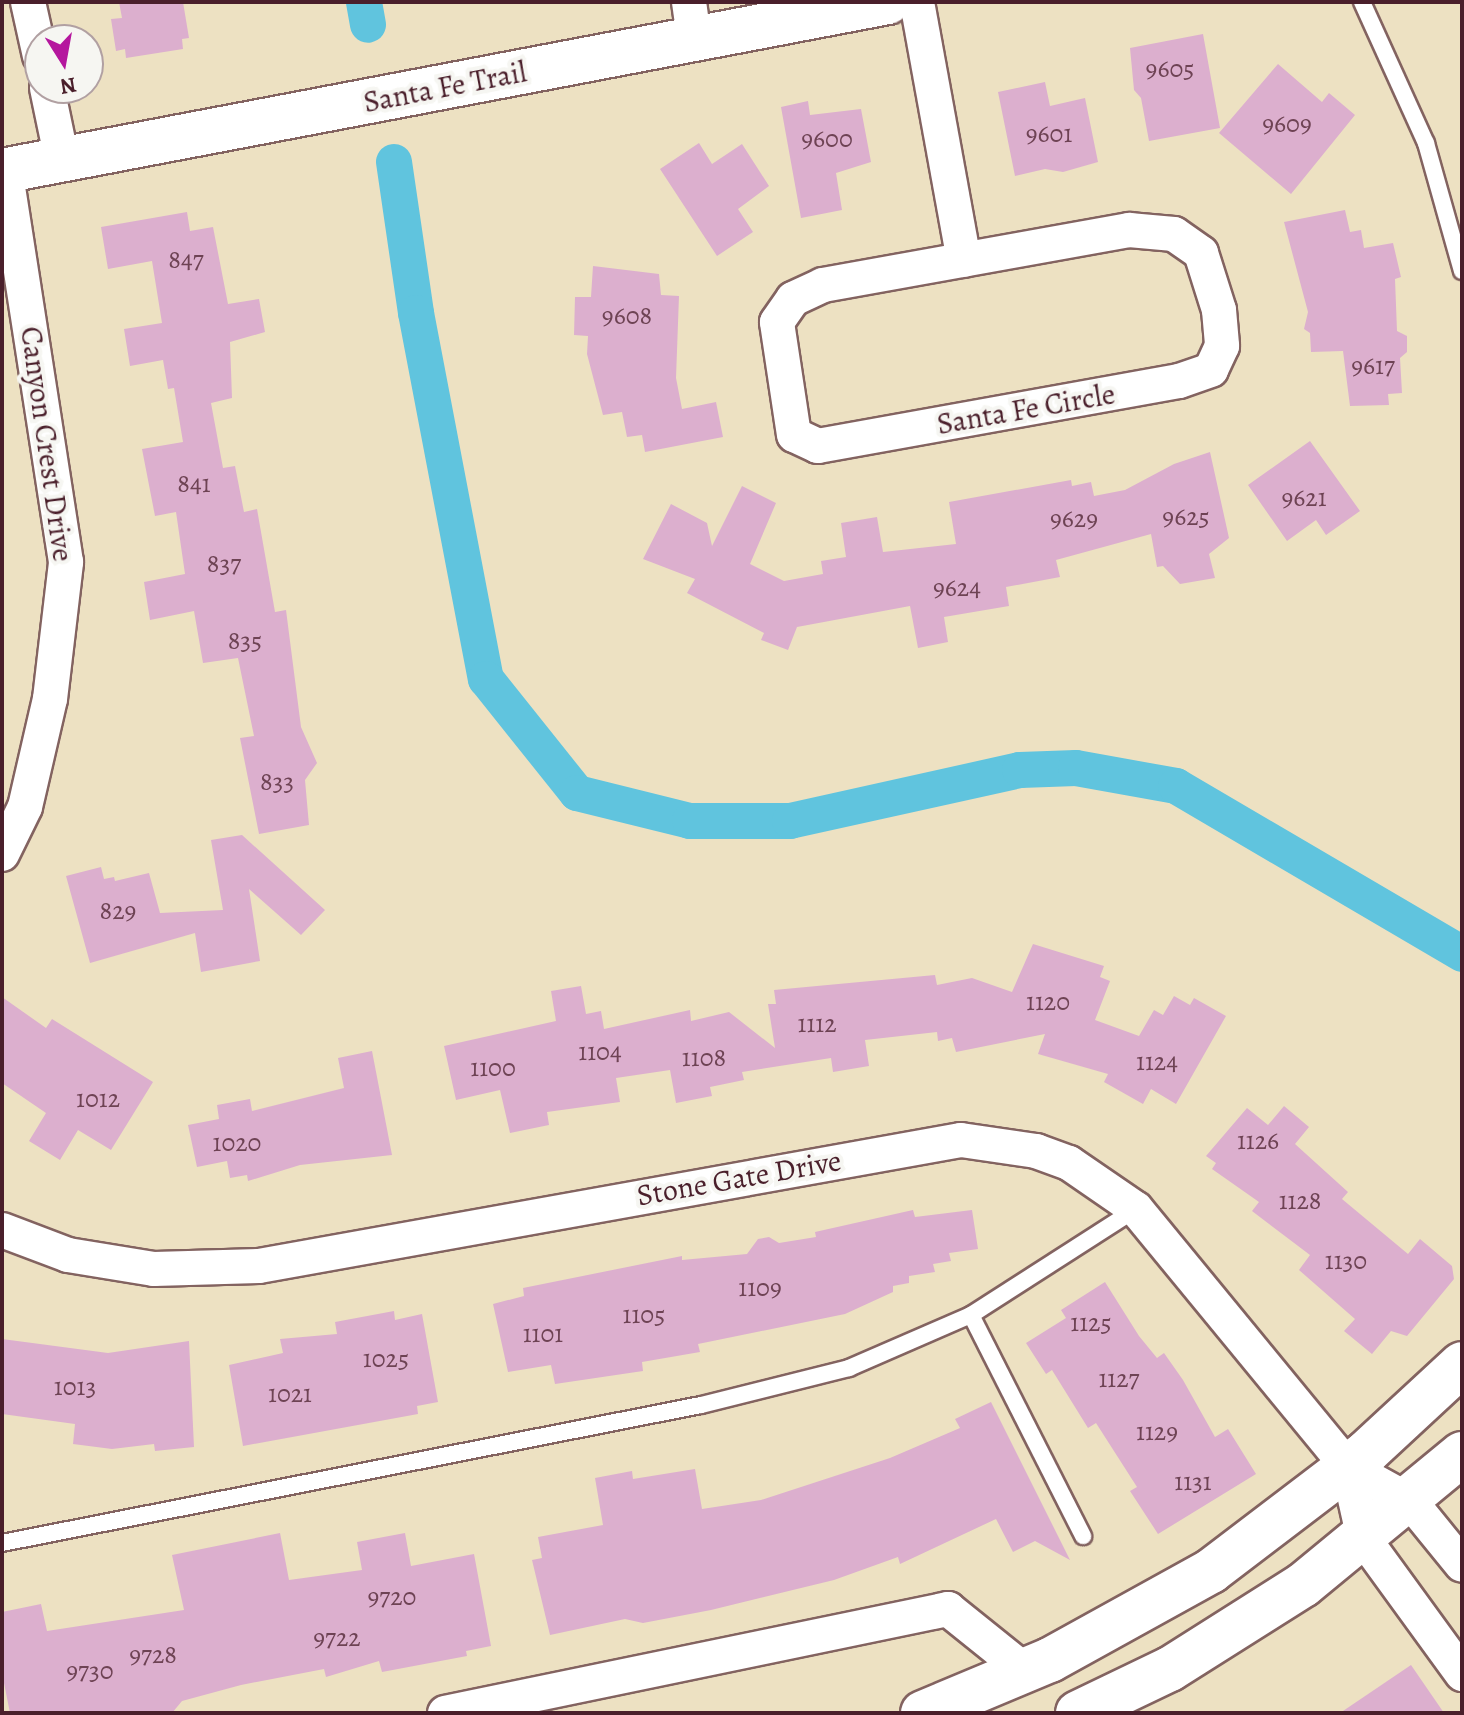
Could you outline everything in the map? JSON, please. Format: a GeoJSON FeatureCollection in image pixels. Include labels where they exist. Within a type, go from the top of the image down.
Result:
{"type":"FeatureCollection","features":[{"type":"Feature","properties":{"kind":"main road","name":"Santa Fe Trail"},"geometry":{"type":"LineString","coordinates":[[4,170],[455,86],[691,21],[888,2]]}},
{"type":"Feature","properties":{"kind":"main road"},"geometry":{"type":"LineString","coordinates":[[923,1713],[1025,1671],[1211,1571],[1348,1467],[1423,1405],[1462,1364]]}},
{"type":"Feature","properties":{"kind":"main road"},"geometry":{"type":"LineString","coordinates":[[1078,1713],[1170,1669],[1303,1585],[1364,1539],[1462,1454]]}},
{"type":"Feature","properties":{"kind":"street"},"geometry":{"type":"LineString","coordinates":[[28,2],[33,24]]}},
{"type":"Feature","properties":{"kind":"street"},"geometry":{"type":"LineString","coordinates":[[917,2],[964,260]]}},
{"type":"Feature","properties":{"kind":"street"},"geometry":{"type":"LineString","coordinates":[[50,104],[62,160]]}},
{"type":"Feature","properties":{"kind":"street","name":"Canyon Crest Drive"},"geometry":{"type":"LineString","coordinates":[[2,854],[25,807],[50,699],[66,562],[4,170]]}},
{"type":"Feature","properties":{"kind":"street","name":"Santa Fe Circle"},"geometry":{"type":"LineString","coordinates":[[1129,230],[1174,234],[1201,253],[1219,310],[1222,346],[1211,370],[1179,381],[818,446],[794,435],[777,322],[793,299],[823,285],[964,260],[1129,230]]}},
{"type":"Feature","properties":{"kind":"street","name":"Stone Gate Drive"},"geometry":{"type":"LineString","coordinates":[[2,1230],[68,1255],[154,1269],[259,1266],[961,1140],[1036,1151],[1069,1163],[1136,1209],[1348,1467],[1410,1501],[1462,1565]]}},
{"type":"Feature","properties":{"kind":"street","name":"Stone Gate Drive"},"geometry":{"type":"LineString","coordinates":[[1348,1467],[1364,1539],[1462,1674]]}},
{"type":"Feature","properties":{"kind":"street"},"geometry":{"type":"LineString","coordinates":[[445,1713],[948,1609],[1025,1671]]}},
{"type":"Feature","properties":{"kind":"lane"},"geometry":{"type":"LineString","coordinates":[[1362,2],[1426,143],[1462,271]]}},
{"type":"Feature","properties":{"kind":"lane"},"geometry":{"type":"LineString","coordinates":[[2,1543],[701,1405],[849,1368],[971,1315],[1136,1209]]}},
{"type":"Feature","properties":{"kind":"lane"},"geometry":{"type":"LineString","coordinates":[[971,1315],[1083,1536]]}},
{"type":"Feature","properties":{"kind":"building"},"geometry":{"type":"Polygon","coordinates":[[[119,2],[183,2],[189,38],[182,39],[183,49],[126,58],[125,49],[116,51],[111,19],[122,18],[119,2]]]}},
{"type":"Feature","properties":{"kind":"building"},"geometry":{"type":"Polygon","coordinates":[[[1203,34],[1220,128],[1149,141],[1141,98],[1134,90],[1130,48],[1203,34]]]}},
{"type":"Feature","properties":{"kind":"building"},"geometry":{"type":"Polygon","coordinates":[[[1278,64],[1322,102],[1329,93],[1355,115],[1291,194],[1219,133],[1278,64]]]}},
{"type":"Feature","properties":{"kind":"building"},"geometry":{"type":"Polygon","coordinates":[[[1045,82],[1050,106],[1085,98],[1098,162],[1063,172],[1045,169],[1015,176],[998,92],[1045,82]]]}},
{"type":"Feature","properties":{"kind":"building"},"geometry":{"type":"Polygon","coordinates":[[[808,101],[810,115],[861,109],[871,162],[836,173],[842,210],[801,218],[781,107],[808,101]]]}},
{"type":"Feature","properties":{"kind":"building"},"geometry":{"type":"Polygon","coordinates":[[[699,143],[712,164],[742,144],[769,186],[738,209],[753,232],[717,256],[660,169],[699,143]]]}},
{"type":"Feature","properties":{"kind":"building"},"geometry":{"type":"Polygon","coordinates":[[[1345,210],[1350,232],[1361,230],[1364,248],[1393,243],[1401,277],[1395,279],[1397,331],[1407,336],[1407,352],[1400,358],[1402,393],[1388,394],[1389,405],[1350,406],[1343,351],[1311,352],[1310,333],[1304,329],[1308,312],[1284,222],[1345,210]]]}},
{"type":"Feature","properties":{"kind":"building"},"geometry":{"type":"Polygon","coordinates":[[[187,212],[190,231],[213,227],[228,304],[259,299],[265,332],[230,342],[232,398],[211,403],[223,468],[235,466],[244,512],[257,509],[275,612],[286,610],[301,727],[317,763],[305,780],[309,825],[259,834],[240,738],[254,736],[238,658],[203,663],[194,611],[150,620],[144,582],[185,574],[176,512],[155,516],[142,449],[183,442],[174,388],[168,389],[163,360],[130,366],[124,329],[162,323],[152,261],[108,269],[101,227],[187,212]]]}},
{"type":"Feature","properties":{"kind":"building"},"geometry":{"type":"Polygon","coordinates":[[[593,266],[659,274],[661,295],[679,296],[676,378],[682,409],[716,402],[723,437],[645,452],[642,435],[627,437],[622,412],[603,415],[587,354],[588,336],[574,335],[575,297],[591,297],[593,266]]]}},
{"type":"Feature","properties":{"kind":"building"},"geometry":{"type":"Polygon","coordinates":[[[1310,441],[1360,511],[1326,535],[1316,520],[1287,541],[1248,485],[1310,441]]]}},
{"type":"Feature","properties":{"kind":"building"},"geometry":{"type":"Polygon","coordinates":[[[1210,452],[1229,538],[1209,554],[1215,578],[1180,584],[1163,566],[1157,567],[1151,534],[1056,560],[1060,577],[1006,587],[1009,606],[944,617],[948,642],[918,648],[910,606],[797,627],[788,650],[761,640],[764,633],[687,593],[695,579],[643,559],[671,504],[707,523],[712,546],[742,486],[776,503],[750,564],[784,581],[823,574],[821,561],[846,557],[841,523],[877,517],[883,552],[956,544],[949,502],[1071,480],[1072,486],[1091,482],[1094,496],[1125,490],[1174,464],[1210,452]]]}},
{"type":"Feature","properties":{"kind":"building"},"geometry":{"type":"Polygon","coordinates":[[[242,835],[325,910],[301,935],[249,889],[260,961],[201,972],[195,933],[90,963],[66,876],[101,867],[104,879],[114,877],[115,881],[149,873],[160,913],[223,910],[211,840],[242,835]]]}},
{"type":"Feature","properties":{"kind":"building"},"geometry":{"type":"Polygon","coordinates":[[[1033,944],[1104,966],[1100,977],[1110,981],[1095,1020],[1139,1036],[1154,1010],[1163,1015],[1174,996],[1190,1005],[1194,998],[1226,1016],[1176,1104],[1151,1089],[1143,1104],[1104,1082],[1108,1074],[1038,1054],[1045,1034],[956,1052],[952,1038],[938,1041],[937,1032],[865,1040],[869,1066],[833,1072],[831,1058],[742,1072],[744,1080],[710,1087],[712,1096],[676,1103],[670,1070],[616,1078],[620,1102],[547,1112],[549,1125],[510,1133],[500,1090],[456,1100],[444,1046],[556,1021],[551,991],[581,986],[586,1014],[601,1011],[604,1029],[690,1010],[691,1021],[729,1012],[775,1048],[768,1004],[776,1004],[774,990],[935,975],[937,985],[972,978],[1012,992],[1033,944]]]}},
{"type":"Feature","properties":{"kind":"building"},"geometry":{"type":"Polygon","coordinates":[[[2,997],[46,1028],[52,1019],[153,1082],[111,1150],[78,1130],[60,1160],[29,1141],[46,1113],[2,1083],[2,997]]]}},
{"type":"Feature","properties":{"kind":"building"},"geometry":{"type":"Polygon","coordinates":[[[372,1051],[392,1155],[300,1165],[248,1181],[247,1175],[230,1178],[227,1161],[197,1167],[188,1125],[219,1119],[217,1105],[250,1099],[252,1111],[344,1088],[338,1058],[372,1051]]]}},
{"type":"Feature","properties":{"kind":"building"},"geometry":{"type":"Polygon","coordinates":[[[1284,1106],[1309,1127],[1295,1144],[1348,1192],[1342,1199],[1408,1254],[1420,1239],[1452,1266],[1454,1279],[1407,1336],[1391,1331],[1372,1354],[1344,1331],[1355,1319],[1299,1270],[1310,1255],[1252,1211],[1259,1202],[1212,1169],[1216,1163],[1206,1156],[1247,1108],[1268,1125],[1284,1106]]]}},
{"type":"Feature","properties":{"kind":"building"},"geometry":{"type":"Polygon","coordinates":[[[913,1210],[915,1217],[972,1210],[978,1249],[949,1253],[951,1261],[933,1264],[935,1272],[909,1276],[909,1283],[893,1286],[893,1292],[845,1314],[698,1344],[700,1352],[642,1362],[643,1371],[555,1384],[551,1365],[508,1372],[493,1304],[524,1296],[523,1288],[682,1256],[682,1260],[747,1254],[758,1239],[769,1237],[779,1243],[816,1237],[815,1232],[913,1210]]]}},
{"type":"Feature","properties":{"kind":"building"},"geometry":{"type":"Polygon","coordinates":[[[1105,1282],[1139,1336],[1157,1358],[1164,1353],[1215,1437],[1228,1429],[1256,1474],[1158,1534],[1130,1491],[1137,1487],[1096,1423],[1088,1428],[1052,1370],[1046,1374],[1026,1343],[1066,1318],[1061,1310],[1105,1282]]]}},
{"type":"Feature","properties":{"kind":"building"},"geometry":{"type":"Polygon","coordinates":[[[394,1311],[395,1320],[422,1314],[438,1402],[417,1406],[418,1414],[243,1446],[229,1365],[283,1353],[280,1339],[337,1334],[335,1322],[394,1311]]]}},
{"type":"Feature","properties":{"kind":"building"},"geometry":{"type":"Polygon","coordinates":[[[2,1339],[108,1353],[189,1341],[194,1447],[155,1451],[154,1444],[112,1449],[73,1444],[75,1424],[2,1414],[2,1339]]]}},
{"type":"Feature","properties":{"kind":"building"},"geometry":{"type":"Polygon","coordinates":[[[991,1402],[1070,1560],[1035,1541],[1013,1552],[996,1519],[900,1564],[898,1557],[834,1580],[711,1610],[643,1623],[625,1619],[550,1635],[532,1560],[542,1558],[538,1537],[603,1525],[595,1478],[632,1471],[633,1479],[695,1469],[702,1509],[761,1500],[890,1458],[960,1428],[955,1419],[991,1402]]]}},
{"type":"Feature","properties":{"kind":"building"},"geometry":{"type":"Polygon","coordinates":[[[280,1533],[289,1580],[362,1570],[357,1542],[405,1533],[411,1566],[474,1554],[491,1646],[466,1651],[467,1656],[382,1672],[379,1661],[326,1677],[324,1669],[241,1685],[182,1701],[172,1713],[10,1713],[2,1673],[2,1612],[41,1604],[47,1631],[184,1610],[172,1555],[280,1533]]]}},
{"type":"Feature","properties":{"kind":"building"},"geometry":{"type":"Polygon","coordinates":[[[1411,1665],[1444,1713],[1340,1713],[1411,1665]]]}},
{"type":"Feature","properties":{"kind":"waterway"},"geometry":{"type":"LineString","coordinates":[[364,2],[368,25]]}},
{"type":"Feature","properties":{"kind":"waterway"},"geometry":{"type":"LineString","coordinates":[[394,162],[416,313],[486,679],[577,793],[690,821],[790,821],[1020,770],[1076,768],[1176,786],[1462,954]]}}]}
